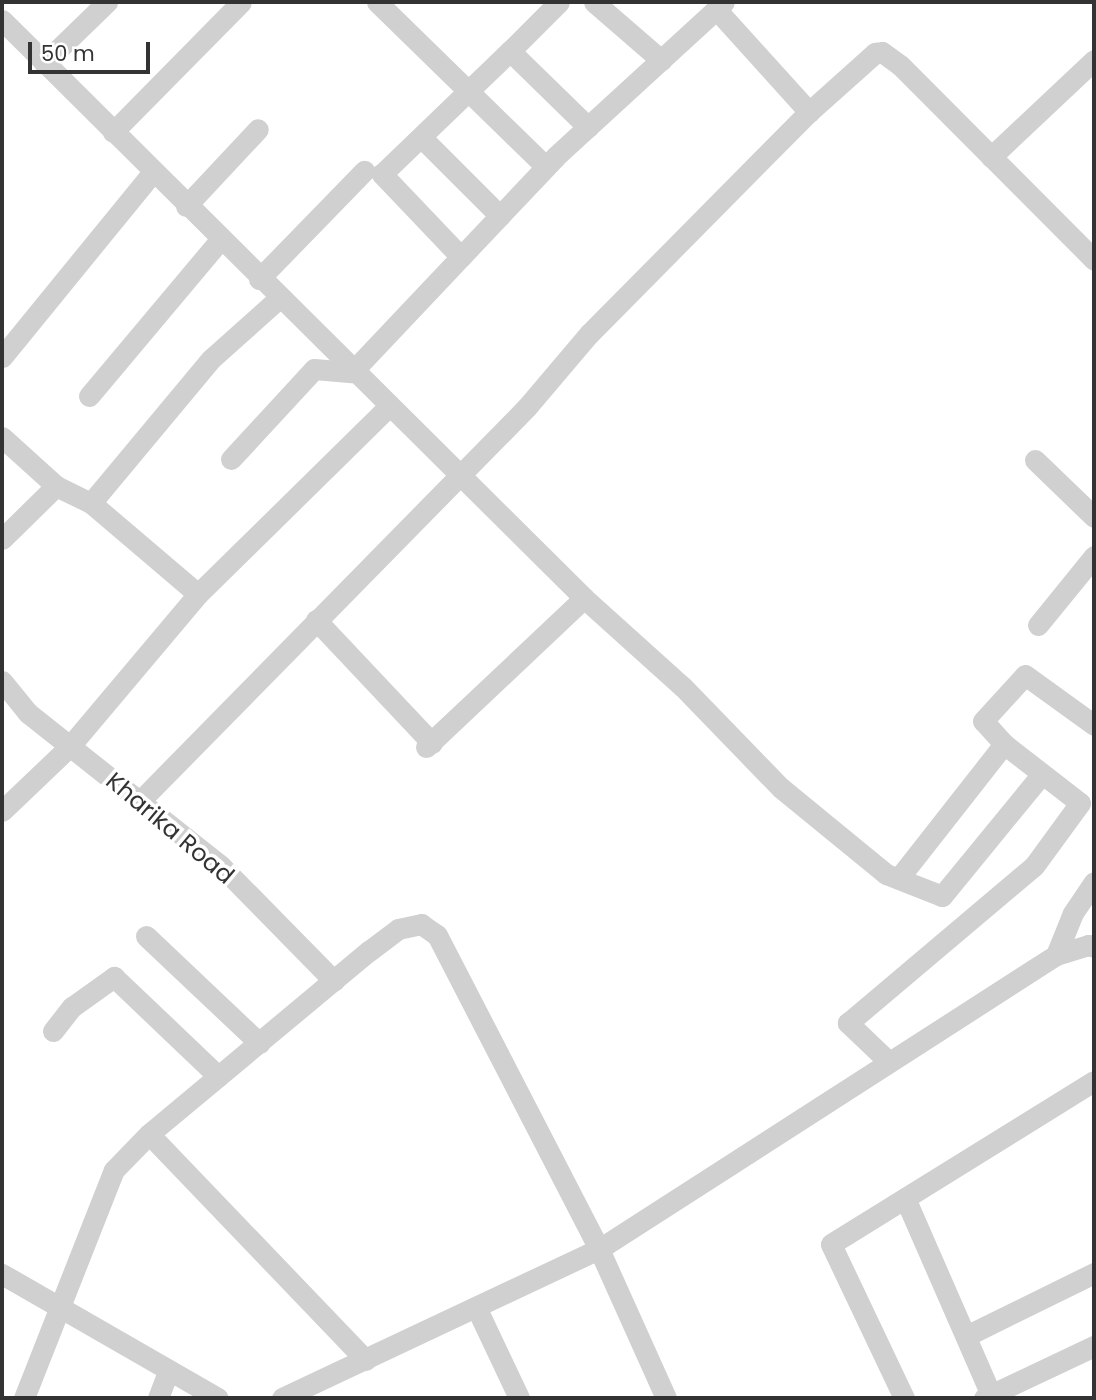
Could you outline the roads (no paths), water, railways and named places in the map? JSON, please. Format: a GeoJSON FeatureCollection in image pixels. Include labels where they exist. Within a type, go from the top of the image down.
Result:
{"type":"FeatureCollection","features":[{"type":"Feature","properties":{"kind":"street"},"geometry":{"type":"LineString","coordinates":[[113,132],[241,2]]}},
{"type":"Feature","properties":{"kind":"street"},"geometry":{"type":"LineString","coordinates":[[377,2],[469,95],[546,167]]}},
{"type":"Feature","properties":{"kind":"street"},"geometry":{"type":"LineString","coordinates":[[461,257],[382,174],[469,95],[559,2]]}},
{"type":"Feature","properties":{"kind":"street"},"geometry":{"type":"LineString","coordinates":[[601,4],[661,60]]}},
{"type":"Feature","properties":{"kind":"street"},"geometry":{"type":"LineString","coordinates":[[44,63],[96,5]]}},
{"type":"Feature","properties":{"kind":"street"},"geometry":{"type":"LineString","coordinates":[[352,372],[546,167],[720,6],[809,112]]}},
{"type":"Feature","properties":{"kind":"street"},"geometry":{"type":"LineString","coordinates":[[2,20],[278,299],[584,598],[683,687],[781,788],[886,874],[942,896],[1041,775]]}},
{"type":"Feature","properties":{"kind":"street"},"geometry":{"type":"LineString","coordinates":[[510,51],[588,127]]}},
{"type":"Feature","properties":{"kind":"street"},"geometry":{"type":"LineString","coordinates":[[140,801],[527,407],[589,334],[861,62],[882,52],[1094,260]]}},
{"type":"Feature","properties":{"kind":"street"},"geometry":{"type":"LineString","coordinates":[[992,157],[1094,60]]}},
{"type":"Feature","properties":{"kind":"street"},"geometry":{"type":"LineString","coordinates":[[186,205],[258,130]]}},
{"type":"Feature","properties":{"kind":"street"},"geometry":{"type":"LineString","coordinates":[[422,138],[500,216]]}},
{"type":"Feature","properties":{"kind":"street"},"geometry":{"type":"LineString","coordinates":[[259,279],[364,171]]}},
{"type":"Feature","properties":{"kind":"street"},"geometry":{"type":"LineString","coordinates":[[2,357],[153,172]]}},
{"type":"Feature","properties":{"kind":"street"},"geometry":{"type":"LineString","coordinates":[[89,396],[220,240]]}},
{"type":"Feature","properties":{"kind":"street"},"geometry":{"type":"LineString","coordinates":[[91,503],[211,359],[278,299]]}},
{"type":"Feature","properties":{"kind":"street"},"geometry":{"type":"LineString","coordinates":[[231,459],[314,369],[352,372]]}},
{"type":"Feature","properties":{"kind":"street"},"geometry":{"type":"LineString","coordinates":[[2,811],[70,746],[198,594],[388,407]]}},
{"type":"Feature","properties":{"kind":"street"},"geometry":{"type":"LineString","coordinates":[[2,437],[56,486],[91,503],[198,594]]}},
{"type":"Feature","properties":{"kind":"street"},"geometry":{"type":"LineString","coordinates":[[1035,460],[1094,517]]}},
{"type":"Feature","properties":{"kind":"street"},"geometry":{"type":"LineString","coordinates":[[2,539],[56,486]]}},
{"type":"Feature","properties":{"kind":"street"},"geometry":{"type":"LineString","coordinates":[[1038,625],[1094,556]]}},
{"type":"Feature","properties":{"kind":"street"},"geometry":{"type":"LineString","coordinates":[[316,620],[429,745],[584,598]]}},
{"type":"Feature","properties":{"kind":"street"},"geometry":{"type":"LineString","coordinates":[[889,1062],[848,1023],[1034,866],[1087,808],[1041,775],[1004,744],[983,721],[1025,675],[1094,725]]}},
{"type":"Feature","properties":{"kind":"street","name":"Kharika Road"},"geometry":{"type":"LineString","coordinates":[[2,681],[28,713],[221,866],[334,981]]}},
{"type":"Feature","properties":{"kind":"street"},"geometry":{"type":"LineString","coordinates":[[899,878],[1004,744]]}},
{"type":"Feature","properties":{"kind":"street"},"geometry":{"type":"LineString","coordinates":[[1056,955],[1073,913],[1094,882]]}},
{"type":"Feature","properties":{"kind":"street"},"geometry":{"type":"LineString","coordinates":[[24,1398],[114,1170],[149,1134],[398,929],[421,924],[437,935],[599,1249],[666,1398]]}},
{"type":"Feature","properties":{"kind":"street"},"geometry":{"type":"LineString","coordinates":[[146,936],[259,1043]]}},
{"type":"Feature","properties":{"kind":"street"},"geometry":{"type":"LineString","coordinates":[[282,1398],[477,1309],[599,1249],[1056,955],[1088,944],[1094,947]]}},
{"type":"Feature","properties":{"kind":"street"},"geometry":{"type":"LineString","coordinates":[[53,1031],[72,1007],[114,977],[218,1076]]}},
{"type":"Feature","properties":{"kind":"street"},"geometry":{"type":"LineString","coordinates":[[904,1398],[831,1244],[1094,1081]]}},
{"type":"Feature","properties":{"kind":"street"},"geometry":{"type":"LineString","coordinates":[[149,1134],[366,1360]]}},
{"type":"Feature","properties":{"kind":"street"},"geometry":{"type":"LineString","coordinates":[[905,1198],[966,1336],[988,1397],[1094,1346]]}},
{"type":"Feature","properties":{"kind":"street"},"geometry":{"type":"LineString","coordinates":[[966,1336],[1094,1273]]}},
{"type":"Feature","properties":{"kind":"street"},"geometry":{"type":"LineString","coordinates":[[2,1274],[218,1398]]}},
{"type":"Feature","properties":{"kind":"street"},"geometry":{"type":"LineString","coordinates":[[477,1309],[519,1398]]}},
{"type":"Feature","properties":{"kind":"street"},"geometry":{"type":"LineString","coordinates":[[158,1398],[169,1372]]}}]}
